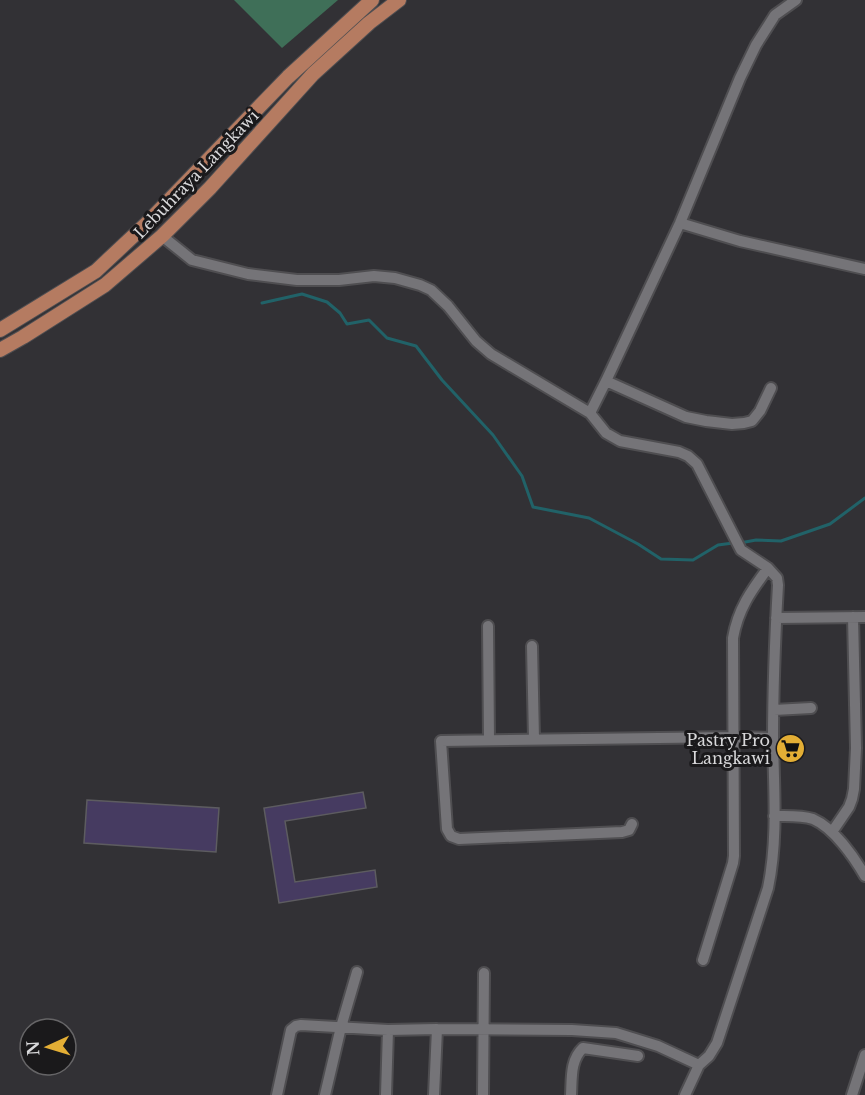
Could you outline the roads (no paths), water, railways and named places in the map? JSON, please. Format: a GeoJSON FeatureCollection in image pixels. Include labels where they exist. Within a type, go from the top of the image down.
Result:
{"type":"FeatureCollection","features":[{"type":"Feature","properties":{"kind":"main road","name":"Lebuhraya Langkawi"},"geometry":{"type":"LineString","coordinates":[[0,330],[96,271],[168,202],[288,77],[372,0]]}},
{"type":"Feature","properties":{"kind":"main road","name":"Lebuhraya Langkawi"},"geometry":{"type":"LineString","coordinates":[[0,350],[105,285],[162,236],[210,188],[313,74],[369,23],[399,0]]}},
{"type":"Feature","properties":{"kind":"main road"},"geometry":{"type":"LineString","coordinates":[[14,322],[23,337]]}},
{"type":"Feature","properties":{"kind":"street"},"geometry":{"type":"LineString","coordinates":[[590,413],[680,223],[756,45],[776,15],[796,0]]}},
{"type":"Feature","properties":{"kind":"street"},"geometry":{"type":"LineString","coordinates":[[680,223],[740,241],[865,269]]}},
{"type":"Feature","properties":{"kind":"street"},"geometry":{"type":"LineString","coordinates":[[162,236],[192,260],[248,274],[297,280],[339,280],[374,276],[395,278],[431,290],[491,354],[590,413],[606,433],[620,441],[688,456],[697,464],[741,550],[768,568],[777,578],[773,738],[774,816],[771,872],[768,888],[717,1043],[709,1056],[699,1065],[685,1095]]}},
{"type":"Feature","properties":{"kind":"street"},"geometry":{"type":"LineString","coordinates":[[606,381],[686,417],[732,424],[752,421],[760,411],[771,388]]}},
{"type":"Feature","properties":{"kind":"street"},"geometry":{"type":"LineString","coordinates":[[703,960],[733,863],[733,638],[737,617],[747,597],[768,568]]}},
{"type":"Feature","properties":{"kind":"street"},"geometry":{"type":"LineString","coordinates":[[832,832],[859,789],[856,747],[860,705],[853,617]]}},
{"type":"Feature","properties":{"kind":"street"},"geometry":{"type":"LineString","coordinates":[[776,618],[865,617]]}},
{"type":"Feature","properties":{"kind":"street"},"geometry":{"type":"LineString","coordinates":[[488,626],[489,740]]}},
{"type":"Feature","properties":{"kind":"street"},"geometry":{"type":"LineString","coordinates":[[532,646],[534,739]]}},
{"type":"Feature","properties":{"kind":"street"},"geometry":{"type":"LineString","coordinates":[[774,710],[811,708]]}},
{"type":"Feature","properties":{"kind":"street"},"geometry":{"type":"LineString","coordinates":[[632,824],[629,830],[622,832],[459,839],[451,836],[447,829],[441,741],[773,738]]}},
{"type":"Feature","properties":{"kind":"street"},"geometry":{"type":"LineString","coordinates":[[774,816],[804,817],[814,820],[832,832],[857,862],[865,876]]}},
{"type":"Feature","properties":{"kind":"street"},"geometry":{"type":"LineString","coordinates":[[325,1095],[357,972]]}},
{"type":"Feature","properties":{"kind":"street"},"geometry":{"type":"LineString","coordinates":[[483,1095],[484,973]]}},
{"type":"Feature","properties":{"kind":"street"},"geometry":{"type":"LineString","coordinates":[[277,1095],[291,1030],[301,1025],[388,1030],[572,1030],[616,1033],[658,1046],[699,1065]]}},
{"type":"Feature","properties":{"kind":"street"},"geometry":{"type":"LineString","coordinates":[[435,1095],[437,1029]]}},
{"type":"Feature","properties":{"kind":"street"},"geometry":{"type":"LineString","coordinates":[[386,1095],[388,1030]]}},
{"type":"Feature","properties":{"kind":"street"},"geometry":{"type":"LineString","coordinates":[[571,1095],[572,1070],[577,1054],[582,1048],[638,1056]]}},
{"type":"Feature","properties":{"kind":"street"},"geometry":{"type":"LineString","coordinates":[[852,1095],[865,1055]]}},
{"type":"Feature","properties":{"kind":"waterway"},"geometry":{"type":"LineString","coordinates":[[262,303],[302,294],[327,302],[340,313],[347,324],[369,320],[387,338],[416,346],[442,380],[493,435],[522,476],[533,507],[589,518],[661,559],[693,560],[718,545],[733,543]]}},
{"type":"Feature","properties":{"kind":"waterway"},"geometry":{"type":"LineString","coordinates":[[740,543],[756,540],[781,541],[830,524],[865,498]]}},
{"type":"Feature","properties":{"kind":"place","name":"Pastry Pro Langkawi"},"geometry":{"type":"Point","coordinates":[791,749]}}]}
